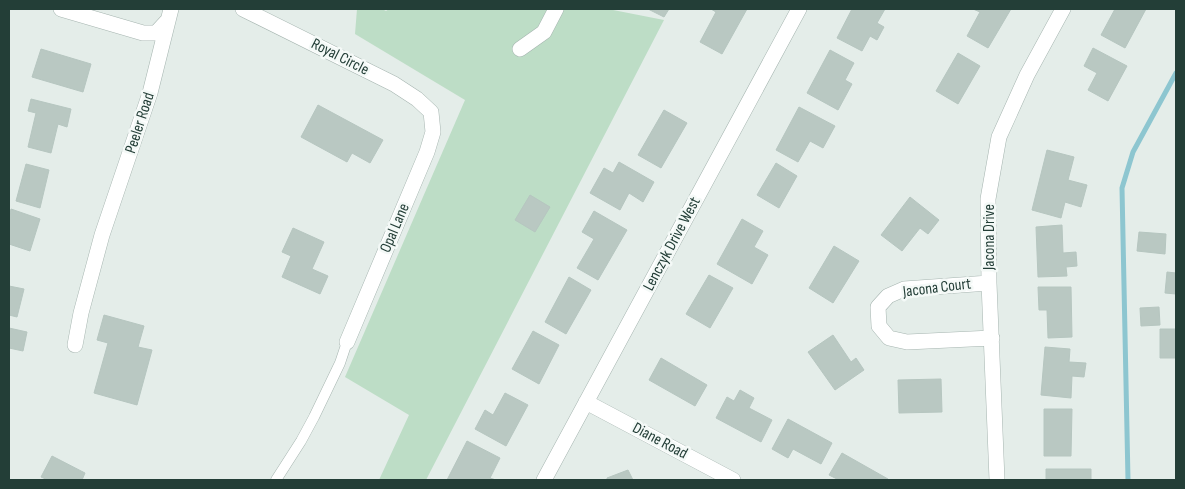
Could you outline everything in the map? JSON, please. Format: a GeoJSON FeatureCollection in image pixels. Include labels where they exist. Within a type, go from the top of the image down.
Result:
{"type":"FeatureCollection","features":[{"type":"Feature","properties":{"kind":"street"},"geometry":{"type":"LineString","coordinates":[[61,9],[143,34],[156,33],[170,14]]}},
{"type":"Feature","properties":{"kind":"street","name":"Royal Circle"},"geometry":{"type":"LineString","coordinates":[[243,9],[394,84],[417,99],[431,112]]}},
{"type":"Feature","properties":{"kind":"street"},"geometry":{"type":"LineString","coordinates":[[520,49],[544,32],[556,9]]}},
{"type":"Feature","properties":{"kind":"street","name":"Lenczyk Drive West"},"geometry":{"type":"LineString","coordinates":[[544,480],[799,9]]}},
{"type":"Feature","properties":{"kind":"street","name":"Jacona Drive"},"geometry":{"type":"LineString","coordinates":[[997,480],[989,283],[988,199],[999,137],[1026,75],[1063,9]]}},
{"type":"Feature","properties":{"kind":"street","name":"Peeler Road"},"geometry":{"type":"LineString","coordinates":[[75,345],[81,313],[102,235],[150,93],[170,14]]}},
{"type":"Feature","properties":{"kind":"street","name":"Opal Lane"},"geometry":{"type":"LineString","coordinates":[[346,342],[427,152],[433,132],[431,112]]}},
{"type":"Feature","properties":{"kind":"street","name":"Jacona Court"},"geometry":{"type":"LineString","coordinates":[[989,283],[904,289],[888,296],[878,307],[879,326],[889,338],[907,342],[992,338]]}},
{"type":"Feature","properties":{"kind":"street","name":"Diane Road"},"geometry":{"type":"LineString","coordinates":[[586,402],[733,480]]}},
{"type":"Feature","properties":{"kind":"lane"},"geometry":{"type":"LineString","coordinates":[[276,480],[314,417],[340,363],[346,342]]}},
{"type":"Feature","properties":{"kind":"green space"},"geometry":{"type":"Polygon","coordinates":[[[357,9],[382,9],[386,11],[389,9],[608,9],[664,20],[426,480],[379,480],[409,415],[345,377],[465,100],[355,34],[357,9]]]}},
{"type":"Feature","properties":{"kind":"building"},"geometry":{"type":"Polygon","coordinates":[[[648,9],[669,9],[664,17],[648,9]]]}},
{"type":"Feature","properties":{"kind":"building"},"geometry":{"type":"Polygon","coordinates":[[[711,9],[747,9],[722,54],[700,42],[716,12],[711,9]]]}},
{"type":"Feature","properties":{"kind":"building"},"geometry":{"type":"Polygon","coordinates":[[[852,9],[885,9],[877,23],[884,27],[877,40],[870,36],[862,51],[837,38],[852,9]]]}},
{"type":"Feature","properties":{"kind":"building"},"geometry":{"type":"Polygon","coordinates":[[[973,9],[1011,9],[988,48],[967,36],[980,12],[973,9]]]}},
{"type":"Feature","properties":{"kind":"building"},"geometry":{"type":"Polygon","coordinates":[[[1115,9],[1146,9],[1125,48],[1101,35],[1115,9]]]}},
{"type":"Feature","properties":{"kind":"building"},"geometry":{"type":"Polygon","coordinates":[[[1093,48],[1127,66],[1108,101],[1088,90],[1097,73],[1084,66],[1093,48]]]}},
{"type":"Feature","properties":{"kind":"building"},"geometry":{"type":"Polygon","coordinates":[[[41,49],[91,64],[83,92],[32,77],[41,49]]]}},
{"type":"Feature","properties":{"kind":"building"},"geometry":{"type":"Polygon","coordinates":[[[830,50],[854,63],[845,80],[852,84],[838,110],[807,93],[830,50]]]}},
{"type":"Feature","properties":{"kind":"building"},"geometry":{"type":"Polygon","coordinates":[[[958,53],[980,66],[958,104],[936,91],[958,53]]]}},
{"type":"Feature","properties":{"kind":"building"},"geometry":{"type":"Polygon","coordinates":[[[31,99],[71,109],[67,127],[58,124],[51,153],[28,147],[36,113],[28,111],[31,99]]]}},
{"type":"Feature","properties":{"kind":"building"},"geometry":{"type":"Polygon","coordinates":[[[318,105],[383,140],[370,163],[352,153],[347,162],[301,137],[318,105]]]}},
{"type":"Feature","properties":{"kind":"building"},"geometry":{"type":"Polygon","coordinates":[[[799,107],[835,126],[823,148],[810,141],[798,162],[776,150],[799,107]]]}},
{"type":"Feature","properties":{"kind":"building"},"geometry":{"type":"Polygon","coordinates":[[[664,110],[687,123],[661,168],[638,155],[664,110]]]}},
{"type":"Feature","properties":{"kind":"building"},"geometry":{"type":"Polygon","coordinates":[[[1047,150],[1074,157],[1068,180],[1087,185],[1081,207],[1065,202],[1061,218],[1032,210],[1047,150]]]}},
{"type":"Feature","properties":{"kind":"building"},"geometry":{"type":"Polygon","coordinates":[[[619,162],[654,182],[643,202],[629,193],[620,210],[590,193],[604,168],[613,173],[619,162]]]}},
{"type":"Feature","properties":{"kind":"building"},"geometry":{"type":"Polygon","coordinates":[[[776,163],[797,176],[779,208],[757,195],[776,163]]]}},
{"type":"Feature","properties":{"kind":"building"},"geometry":{"type":"Polygon","coordinates":[[[26,164],[49,170],[40,208],[16,201],[26,164]]]}},
{"type":"Feature","properties":{"kind":"building"},"geometry":{"type":"Polygon","coordinates":[[[530,195],[550,207],[535,232],[515,220],[530,195]]]}},
{"type":"Feature","properties":{"kind":"building"},"geometry":{"type":"Polygon","coordinates":[[[910,197],[939,220],[928,234],[920,228],[902,251],[881,235],[910,197]]]}},
{"type":"Feature","properties":{"kind":"building"},"geometry":{"type":"Polygon","coordinates":[[[11,209],[40,219],[30,251],[9,244],[9,217],[11,209]]]}},
{"type":"Feature","properties":{"kind":"building"},"geometry":{"type":"Polygon","coordinates":[[[594,211],[627,230],[598,280],[577,268],[594,239],[582,232],[594,211]]]}},
{"type":"Feature","properties":{"kind":"building"},"geometry":{"type":"Polygon","coordinates":[[[742,219],[763,231],[754,247],[768,255],[752,284],[717,264],[742,219]]]}},
{"type":"Feature","properties":{"kind":"building"},"geometry":{"type":"Polygon","coordinates":[[[1062,225],[1063,253],[1076,252],[1077,266],[1066,267],[1067,276],[1038,277],[1036,227],[1062,225]]]}},
{"type":"Feature","properties":{"kind":"building"},"geometry":{"type":"Polygon","coordinates":[[[293,228],[324,242],[312,269],[328,276],[320,294],[282,277],[291,256],[282,252],[293,228]]]}},
{"type":"Feature","properties":{"kind":"building"},"geometry":{"type":"Polygon","coordinates":[[[1139,232],[1166,234],[1165,254],[1137,251],[1139,232]]]}},
{"type":"Feature","properties":{"kind":"building"},"geometry":{"type":"Polygon","coordinates":[[[834,246],[859,261],[833,303],[809,288],[834,246]]]}},
{"type":"Feature","properties":{"kind":"building"},"geometry":{"type":"Polygon","coordinates":[[[1167,272],[1176,273],[1176,294],[1165,293],[1167,272]]]}},
{"type":"Feature","properties":{"kind":"building"},"geometry":{"type":"Polygon","coordinates":[[[709,275],[733,288],[710,328],[686,314],[709,275]]]}},
{"type":"Feature","properties":{"kind":"building"},"geometry":{"type":"Polygon","coordinates":[[[569,277],[591,290],[566,334],[545,322],[569,277]]]}},
{"type":"Feature","properties":{"kind":"building"},"geometry":{"type":"Polygon","coordinates":[[[9,286],[24,289],[17,317],[9,315],[9,286]]]}},
{"type":"Feature","properties":{"kind":"building"},"geometry":{"type":"Polygon","coordinates":[[[1038,287],[1071,287],[1072,337],[1048,338],[1047,310],[1039,310],[1038,287]]]}},
{"type":"Feature","properties":{"kind":"building"},"geometry":{"type":"Polygon","coordinates":[[[1159,307],[1160,325],[1141,326],[1140,308],[1159,307]]]}},
{"type":"Feature","properties":{"kind":"building"},"geometry":{"type":"Polygon","coordinates":[[[104,315],[144,326],[138,347],[152,350],[137,405],[94,393],[108,343],[97,340],[104,315]]]}},
{"type":"Feature","properties":{"kind":"building"},"geometry":{"type":"Polygon","coordinates":[[[9,328],[27,332],[23,351],[9,348],[9,328]]]}},
{"type":"Feature","properties":{"kind":"building"},"geometry":{"type":"Polygon","coordinates":[[[1160,329],[1176,329],[1176,358],[1160,358],[1160,329]]]}},
{"type":"Feature","properties":{"kind":"building"},"geometry":{"type":"Polygon","coordinates":[[[533,331],[559,345],[539,384],[512,369],[533,331]]]}},
{"type":"Feature","properties":{"kind":"building"},"geometry":{"type":"Polygon","coordinates":[[[833,335],[851,362],[856,358],[864,370],[835,390],[808,352],[833,335]]]}},
{"type":"Feature","properties":{"kind":"building"},"geometry":{"type":"Polygon","coordinates":[[[1045,347],[1070,349],[1069,362],[1086,363],[1084,377],[1072,376],[1071,398],[1041,395],[1045,347]]]}},
{"type":"Feature","properties":{"kind":"building"},"geometry":{"type":"Polygon","coordinates":[[[661,358],[707,385],[695,406],[649,380],[661,358]]]}},
{"type":"Feature","properties":{"kind":"building"},"geometry":{"type":"Polygon","coordinates":[[[941,379],[942,412],[899,413],[898,380],[941,379]]]}},
{"type":"Feature","properties":{"kind":"building"},"geometry":{"type":"Polygon","coordinates":[[[740,390],[754,398],[749,408],[772,420],[761,442],[716,418],[727,397],[734,401],[740,390]]]}},
{"type":"Feature","properties":{"kind":"building"},"geometry":{"type":"Polygon","coordinates":[[[505,393],[528,405],[506,446],[475,429],[485,410],[493,415],[505,393]]]}},
{"type":"Feature","properties":{"kind":"building"},"geometry":{"type":"Polygon","coordinates":[[[1044,409],[1072,409],[1071,456],[1044,456],[1044,409]]]}},
{"type":"Feature","properties":{"kind":"building"},"geometry":{"type":"Polygon","coordinates":[[[788,419],[832,443],[821,464],[793,449],[788,458],[772,449],[788,419]]]}},
{"type":"Feature","properties":{"kind":"building"},"geometry":{"type":"Polygon","coordinates":[[[467,441],[500,458],[490,478],[496,480],[447,480],[467,441]]]}},
{"type":"Feature","properties":{"kind":"building"},"geometry":{"type":"Polygon","coordinates":[[[842,453],[888,479],[839,480],[829,475],[842,453]]]}},
{"type":"Feature","properties":{"kind":"building"},"geometry":{"type":"Polygon","coordinates":[[[52,456],[85,473],[82,480],[48,480],[41,477],[52,456]]]}},
{"type":"Feature","properties":{"kind":"building"},"geometry":{"type":"Polygon","coordinates":[[[1046,469],[1091,469],[1091,480],[1046,480],[1046,469]]]}},
{"type":"Feature","properties":{"kind":"building"},"geometry":{"type":"Polygon","coordinates":[[[628,470],[633,480],[607,480],[607,478],[628,470]]]}},
{"type":"Feature","properties":{"kind":"waterway"},"geometry":{"type":"LineString","coordinates":[[1128,480],[1122,188],[1133,152],[1176,73]]}}]}
